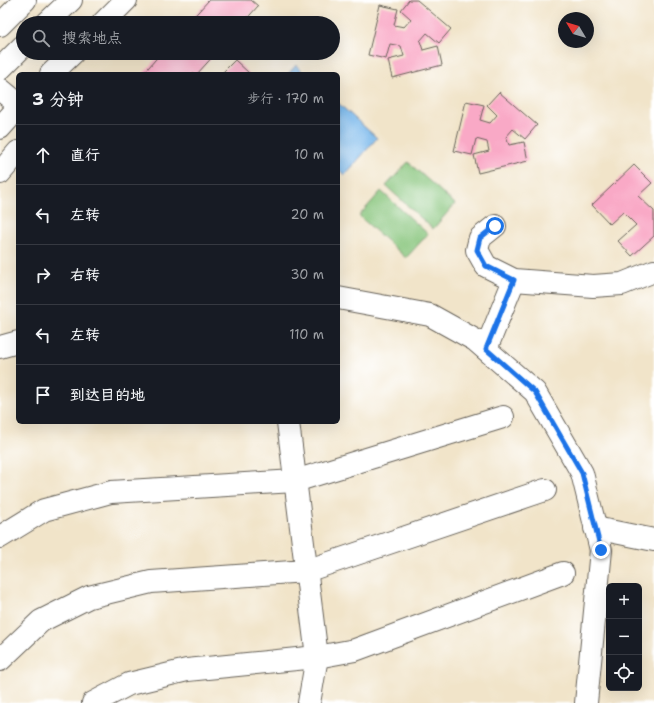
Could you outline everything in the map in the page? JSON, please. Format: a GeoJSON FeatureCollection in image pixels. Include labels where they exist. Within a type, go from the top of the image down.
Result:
{"type":"FeatureCollection","features":[{"type":"Feature","properties":{"kind":"main road"},"geometry":{"type":"LineString","coordinates":[[0,25],[25,0]]}},
{"type":"Feature","properties":{"kind":"main road"},"geometry":{"type":"LineString","coordinates":[[54,16],[71,0]]}},
{"type":"Feature","properties":{"kind":"main road"},"geometry":{"type":"LineString","coordinates":[[110,16],[126,0]]}},
{"type":"Feature","properties":{"kind":"main road"},"geometry":{"type":"LineString","coordinates":[[0,69],[16,53]]}},
{"type":"Feature","properties":{"kind":"main road"},"geometry":{"type":"LineString","coordinates":[[54,72],[65,60]]}},
{"type":"Feature","properties":{"kind":"main road"},"geometry":{"type":"LineString","coordinates":[[0,90],[16,102]]}},
{"type":"Feature","properties":{"kind":"main road"},"geometry":{"type":"LineString","coordinates":[[0,128],[16,110]]}},
{"type":"Feature","properties":{"kind":"main road"},"geometry":{"type":"LineString","coordinates":[[0,173],[16,154]]}},
{"type":"Feature","properties":{"kind":"main road"},"geometry":{"type":"LineString","coordinates":[[495,226],[480,238],[477,250],[486,266],[514,280],[593,286],[622,284],[654,271]]}},
{"type":"Feature","properties":{"kind":"main road"},"geometry":{"type":"LineString","coordinates":[[486,349],[514,280]]}},
{"type":"Feature","properties":{"kind":"main road"},"geometry":{"type":"LineString","coordinates":[[340,298],[430,315],[475,340],[535,392],[582,473],[601,550],[586,703]]}},
{"type":"Feature","properties":{"kind":"main road"},"geometry":{"type":"LineString","coordinates":[[0,348],[16,343]]}},
{"type":"Feature","properties":{"kind":"main road"},"geometry":{"type":"LineString","coordinates":[[0,537],[44,510],[110,492],[295,481],[503,417]]}},
{"type":"Feature","properties":{"kind":"main road"},"geometry":{"type":"LineString","coordinates":[[288,424],[317,657],[309,703]]}},
{"type":"Feature","properties":{"kind":"main road"},"geometry":{"type":"LineString","coordinates":[[0,660],[41,621],[89,597],[151,582],[306,571],[544,490]]}},
{"type":"Feature","properties":{"kind":"main road"},"geometry":{"type":"LineString","coordinates":[[595,528],[654,540]]}},
{"type":"Feature","properties":{"kind":"main road"},"geometry":{"type":"LineString","coordinates":[[93,703],[129,684],[187,670],[317,657],[355,650],[563,573]]}},
{"type":"Feature","properties":{"kind":"green space"},"geometry":{"type":"Polygon","coordinates":[[[408,162],[455,204],[433,229],[386,186],[408,162]]]}},
{"type":"Feature","properties":{"kind":"green space"},"geometry":{"type":"Polygon","coordinates":[[[381,191],[428,234],[406,258],[359,216],[381,191]]]}},
{"type":"Feature","properties":{"kind":"water"},"geometry":{"type":"Polygon","coordinates":[[[296,65],[303,72],[290,72],[296,65]]]}},
{"type":"Feature","properties":{"kind":"water"},"geometry":{"type":"Polygon","coordinates":[[[340,105],[377,138],[345,175],[340,171],[340,105]]]}},
{"type":"Feature","properties":{"kind":"building"},"geometry":{"type":"Polygon","coordinates":[[[209,0],[251,0],[258,6],[249,16],[194,16],[209,0]]]}},
{"type":"Feature","properties":{"kind":"building"},"geometry":{"type":"Polygon","coordinates":[[[409,0],[417,0],[451,29],[439,43],[427,33],[420,41],[423,50],[438,46],[442,65],[392,78],[388,60],[404,56],[401,46],[390,44],[386,59],[368,55],[380,5],[398,9],[394,25],[404,27],[411,19],[401,10],[409,0]]]}},
{"type":"Feature","properties":{"kind":"building"},"geometry":{"type":"Polygon","coordinates":[[[155,60],[210,60],[199,72],[145,72],[155,60]]]}},
{"type":"Feature","properties":{"kind":"building"},"geometry":{"type":"Polygon","coordinates":[[[235,60],[248,72],[223,72],[235,60]]]}},
{"type":"Feature","properties":{"kind":"building"},"geometry":{"type":"Polygon","coordinates":[[[499,92],[537,125],[525,139],[513,129],[506,137],[509,145],[524,142],[528,161],[478,173],[474,155],[489,151],[487,142],[476,139],[472,155],[454,151],[466,101],[484,105],[480,120],[490,123],[497,115],[487,105],[499,92]]]}},
{"type":"Feature","properties":{"kind":"building"},"geometry":{"type":"Polygon","coordinates":[[[634,165],[652,183],[638,196],[654,211],[654,236],[632,256],[618,241],[636,225],[623,212],[610,224],[592,205],[634,165]]]}},
{"type":"Feature","properties":{"kind":"route"},"geometry":{"type":"LineString","coordinates":[[495,226],[480,238],[477,250],[486,266],[514,280],[486,349],[535,392],[582,473],[601,550]]}}]}
